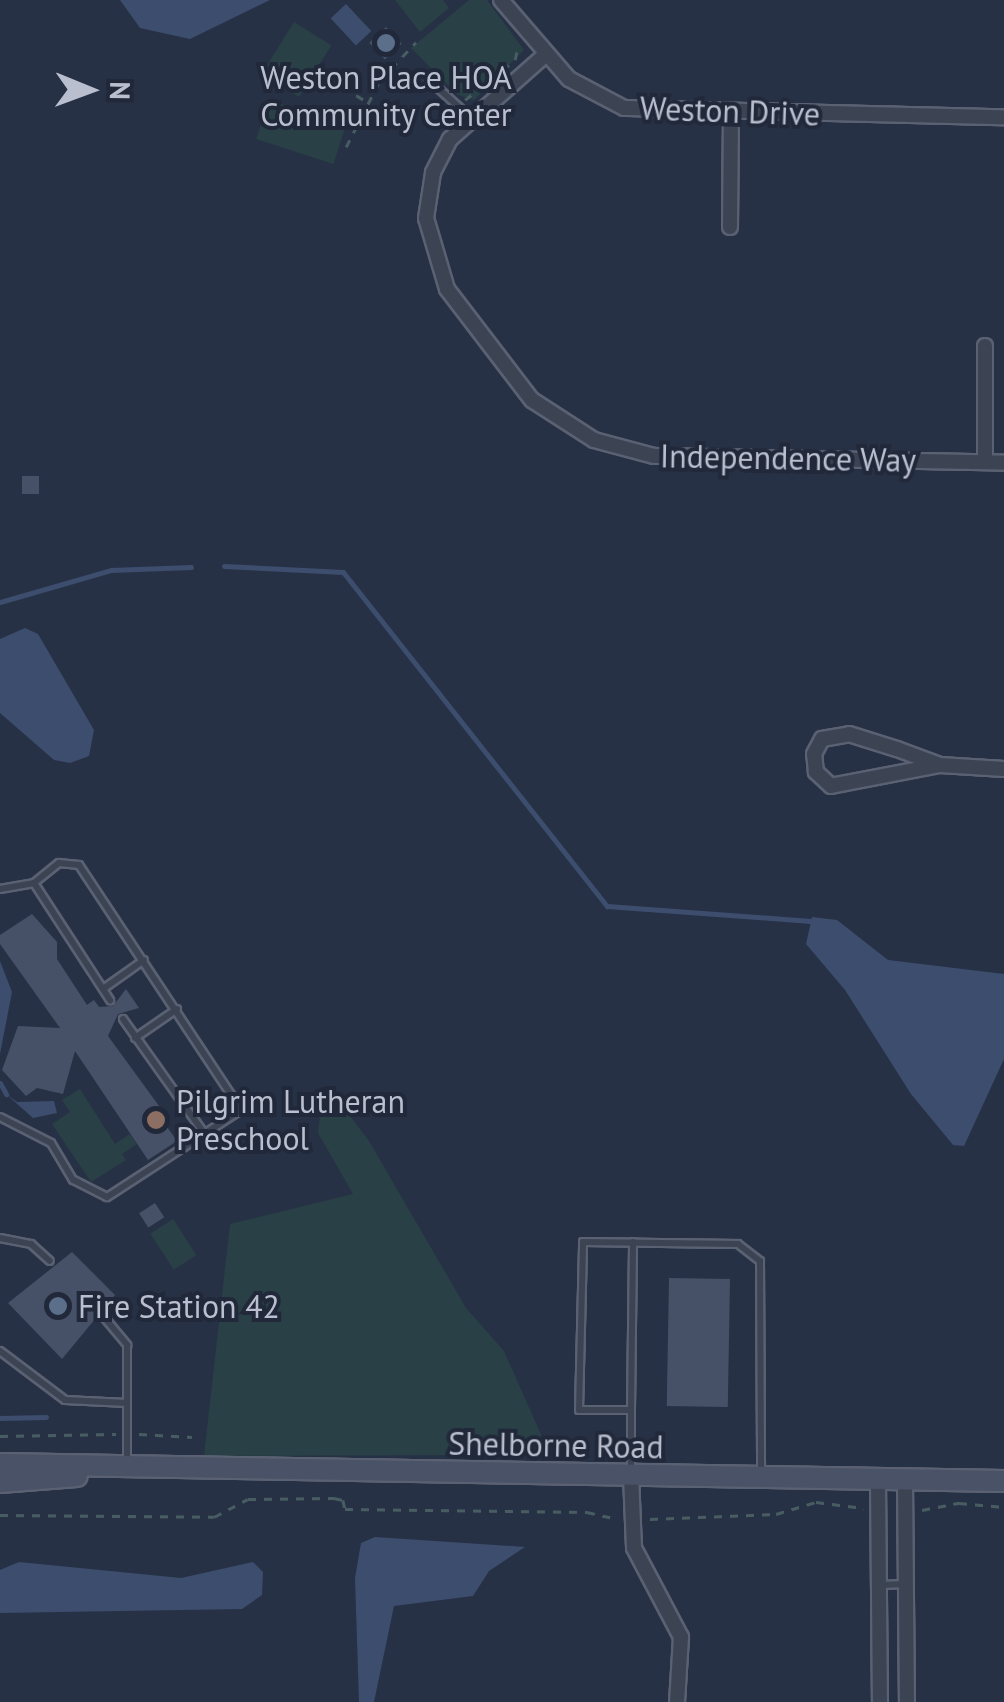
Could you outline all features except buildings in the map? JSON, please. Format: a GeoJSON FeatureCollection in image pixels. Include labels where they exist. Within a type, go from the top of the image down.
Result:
{"type":"FeatureCollection","features":[{"type":"Feature","properties":{"kind":"street","name":"Weston Drive"},"geometry":{"type":"LineString","coordinates":[[500,0],[544,55],[581,89],[612,105],[732,112],[1004,116]]}},
{"type":"Feature","properties":{"kind":"street","name":"Independence Way"},"geometry":{"type":"LineString","coordinates":[[544,55],[470,117],[433,173],[426,218],[432,255],[447,289],[500,364],[554,418],[610,446],[654,456],[1004,462]]}},
{"type":"Feature","properties":{"kind":"street"},"geometry":{"type":"LineString","coordinates":[[730,228],[732,112]]}},
{"type":"Feature","properties":{"kind":"street"},"geometry":{"type":"LineString","coordinates":[[985,346],[985,462]]}},
{"type":"Feature","properties":{"kind":"street"},"geometry":{"type":"LineString","coordinates":[[940,766],[841,732],[822,739],[813,762],[820,778],[838,787],[940,766],[1004,769]]}},
{"type":"Feature","properties":{"kind":"street","name":"Shelborne Road"},"geometry":{"type":"LineString","coordinates":[[0,1464],[117,1470],[1004,1482]]}},
{"type":"Feature","properties":{"kind":"street","name":"Shelborne Road"},"geometry":{"type":"LineString","coordinates":[[0,1482],[117,1470]]}},
{"type":"Feature","properties":{"kind":"street"},"geometry":{"type":"LineString","coordinates":[[631,1476],[634,1548],[681,1637],[677,1702]]}},
{"type":"Feature","properties":{"kind":"street"},"geometry":{"type":"LineString","coordinates":[[878,1480],[880,1702]]}},
{"type":"Feature","properties":{"kind":"street"},"geometry":{"type":"LineString","coordinates":[[905,1480],[907,1702]]}},
{"type":"Feature","properties":{"kind":"lane"},"geometry":{"type":"LineString","coordinates":[[428,79],[470,117]]}},
{"type":"Feature","properties":{"kind":"lane"},"geometry":{"type":"LineString","coordinates":[[0,889],[34,883],[60,863],[79,865],[240,1102],[237,1115],[206,1137],[107,1196],[74,1180],[51,1143],[0,1117]]}},
{"type":"Feature","properties":{"kind":"lane"},"geometry":{"type":"LineString","coordinates":[[34,883],[110,1000]]}},
{"type":"Feature","properties":{"kind":"lane"},"geometry":{"type":"LineString","coordinates":[[103,989],[144,960]]}},
{"type":"Feature","properties":{"kind":"lane"},"geometry":{"type":"LineString","coordinates":[[135,1038],[178,1009]]}},
{"type":"Feature","properties":{"kind":"lane"},"geometry":{"type":"LineString","coordinates":[[122,1018],[206,1137]]}},
{"type":"Feature","properties":{"kind":"lane"},"geometry":{"type":"LineString","coordinates":[[0,1238],[31,1244],[50,1260]]}},
{"type":"Feature","properties":{"kind":"lane"},"geometry":{"type":"LineString","coordinates":[[631,1410],[579,1410],[583,1242],[738,1244],[760,1261],[760,1478]]}},
{"type":"Feature","properties":{"kind":"lane"},"geometry":{"type":"LineString","coordinates":[[631,1476],[633,1242]]}},
{"type":"Feature","properties":{"kind":"lane"},"geometry":{"type":"LineString","coordinates":[[104,1316],[128,1346],[127,1434],[117,1470]]}},
{"type":"Feature","properties":{"kind":"lane"},"geometry":{"type":"LineString","coordinates":[[0,1351],[64,1400],[128,1403]]}},
{"type":"Feature","properties":{"kind":"lane"},"geometry":{"type":"LineString","coordinates":[[879,1584],[906,1584]]}},
{"type":"Feature","properties":{"kind":"path"},"geometry":{"type":"LineString","coordinates":[[465,100],[518,57],[513,37]]}},
{"type":"Feature","properties":{"kind":"path"},"geometry":{"type":"LineString","coordinates":[[346,147],[367,102],[416,42]]}},
{"type":"Feature","properties":{"kind":"path"},"geometry":{"type":"LineString","coordinates":[[315,70],[367,102]]}},
{"type":"Feature","properties":{"kind":"path"},"geometry":{"type":"LineString","coordinates":[[0,1436],[192,1437]]}},
{"type":"Feature","properties":{"kind":"path"},"geometry":{"type":"LineString","coordinates":[[0,1514],[214,1517],[248,1498],[334,1498],[343,1500],[345,1509],[587,1512],[616,1518]]}},
{"type":"Feature","properties":{"kind":"path"},"geometry":{"type":"LineString","coordinates":[[646,1520],[667,1513],[776,1514],[816,1502],[868,1509]]}},
{"type":"Feature","properties":{"kind":"path"},"geometry":{"type":"LineString","coordinates":[[915,1510],[959,1503],[1004,1507]]}},
{"type":"Feature","properties":{"kind":"path"},"geometry":{"type":"LineString","coordinates":[[6,1504],[6,1514]]}},
{"type":"Feature","properties":{"kind":"green space"},"geometry":{"type":"Polygon","coordinates":[[[395,0],[443,0],[449,8],[420,32],[395,0]]]}},
{"type":"Feature","properties":{"kind":"green space"},"geometry":{"type":"Polygon","coordinates":[[[469,0],[487,0],[524,50],[474,100],[458,95],[411,48],[469,0]]]}},
{"type":"Feature","properties":{"kind":"green space"},"geometry":{"type":"Polygon","coordinates":[[[294,22],[331,45],[299,97],[262,74],[294,22]]]}},
{"type":"Feature","properties":{"kind":"green space"},"geometry":{"type":"Polygon","coordinates":[[[269,100],[346,125],[333,164],[256,139],[269,100]]]}},
{"type":"Feature","properties":{"kind":"green space"},"geometry":{"type":"Polygon","coordinates":[[[80,1089],[115,1144],[130,1134],[137,1144],[122,1154],[126,1160],[91,1182],[52,1124],[70,1112],[62,1100],[80,1089]]]}},
{"type":"Feature","properties":{"kind":"green space"},"geometry":{"type":"Polygon","coordinates":[[[332,1092],[369,1141],[466,1308],[504,1351],[550,1455],[204,1456],[230,1224],[353,1194],[318,1133],[322,1098],[332,1092]]]}},
{"type":"Feature","properties":{"kind":"green space"},"geometry":{"type":"Polygon","coordinates":[[[173,1219],[196,1255],[174,1270],[150,1234],[173,1219]]]}},
{"type":"Feature","properties":{"kind":"water"},"geometry":{"type":"Polygon","coordinates":[[[120,0],[270,0],[190,39],[140,28],[120,0]]]}},
{"type":"Feature","properties":{"kind":"water"},"geometry":{"type":"Polygon","coordinates":[[[346,4],[371,31],[356,45],[331,18],[346,4]]]}},
{"type":"Feature","properties":{"kind":"water"},"geometry":{"type":"Polygon","coordinates":[[[25,628],[38,634],[94,730],[89,756],[70,763],[54,760],[0,713],[0,639],[25,628]]]}},
{"type":"Feature","properties":{"kind":"water"},"geometry":{"type":"Polygon","coordinates":[[[812,917],[837,920],[888,960],[1004,974],[1004,1059],[964,1146],[953,1145],[911,1094],[845,990],[806,944],[812,917]]]}},
{"type":"Feature","properties":{"kind":"water"},"geometry":{"type":"Polygon","coordinates":[[[0,961],[12,992],[0,1054],[0,961]]]}},
{"type":"Feature","properties":{"kind":"water"},"geometry":{"type":"Polygon","coordinates":[[[6,1094],[17,1102],[54,1101],[57,1113],[33,1118],[6,1094]]]}},
{"type":"Feature","properties":{"kind":"water"},"geometry":{"type":"Polygon","coordinates":[[[375,1537],[525,1547],[489,1571],[473,1596],[394,1606],[374,1702],[359,1702],[355,1578],[361,1543],[375,1537]]]}},
{"type":"Feature","properties":{"kind":"water"},"geometry":{"type":"Polygon","coordinates":[[[19,1562],[181,1578],[253,1562],[263,1572],[262,1595],[242,1609],[0,1613],[0,1570],[19,1562]]]}},
{"type":"Feature","properties":{"kind":"waterway"},"geometry":{"type":"LineString","coordinates":[[224,566],[343,572],[607,906],[810,921]]}},
{"type":"Feature","properties":{"kind":"waterway"},"geometry":{"type":"LineString","coordinates":[[0,602],[111,570],[191,567]]}},
{"type":"Feature","properties":{"kind":"waterway"},"geometry":{"type":"LineString","coordinates":[[0,1083],[6,1094]]}},
{"type":"Feature","properties":{"kind":"waterway"},"geometry":{"type":"LineString","coordinates":[[0,1418],[46,1417]]}},
{"type":"Feature","properties":{"kind":"place","name":"Weston Place HOA Community Center"},"geometry":{"type":"Point","coordinates":[386,43]}},
{"type":"Feature","properties":{"kind":"place","name":"Pilgrim Lutheran Preschool"},"geometry":{"type":"Point","coordinates":[156,1120]}},
{"type":"Feature","properties":{"kind":"place","name":"Fire Station 42"},"geometry":{"type":"Point","coordinates":[58,1306]}}]}
